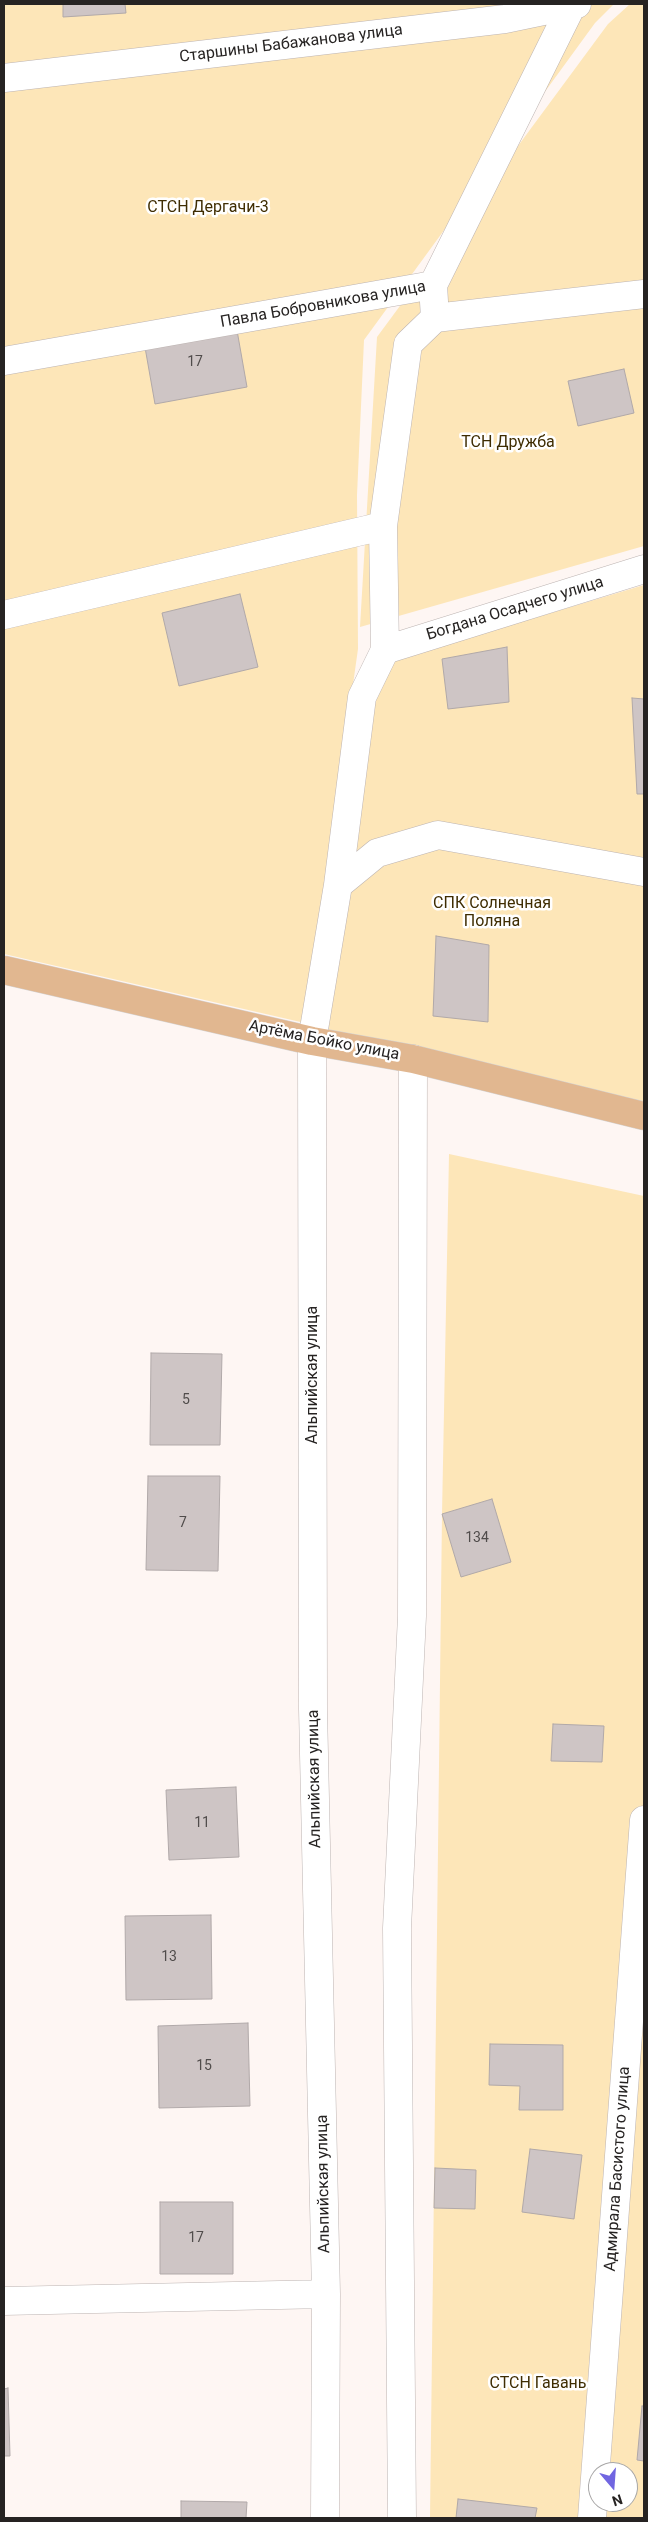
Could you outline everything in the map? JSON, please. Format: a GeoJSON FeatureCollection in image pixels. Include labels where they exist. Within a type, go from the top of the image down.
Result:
{"type":"FeatureCollection","features":[{"type":"Feature","properties":{"kind":"main road","name":"Артёма Бойко улица"},"geometry":{"type":"LineString","coordinates":[[4,970],[312,1041],[413,1059],[644,1116]]}},
{"type":"Feature","properties":{"kind":"street","name":"Старшины Бабажанова улица"},"geometry":{"type":"LineString","coordinates":[[4,78],[505,19],[575,4]]}},
{"type":"Feature","properties":{"kind":"street"},"geometry":{"type":"LineString","coordinates":[[433,285],[575,4]]}},
{"type":"Feature","properties":{"kind":"street","name":"Павла Бобровникова улица"},"geometry":{"type":"LineString","coordinates":[[4,361],[433,285],[435,318],[644,294]]}},
{"type":"Feature","properties":{"kind":"street"},"geometry":{"type":"LineString","coordinates":[[385,650],[383,526],[408,344],[435,318]]}},
{"type":"Feature","properties":{"kind":"street"},"geometry":{"type":"LineString","coordinates":[[4,615],[383,526]]}},
{"type":"Feature","properties":{"kind":"street","name":"Богдана Осадчего улица"},"geometry":{"type":"LineString","coordinates":[[385,650],[644,569]]}},
{"type":"Feature","properties":{"kind":"street","name":"Альпийская улица"},"geometry":{"type":"LineString","coordinates":[[325,2518],[326,2294],[313,1709],[312,1041],[338,885],[362,697],[385,650]]}},
{"type":"Feature","properties":{"kind":"street"},"geometry":{"type":"LineString","coordinates":[[338,885],[377,853],[438,835],[644,872]]}},
{"type":"Feature","properties":{"kind":"street"},"geometry":{"type":"LineString","coordinates":[[402,2518],[397,1928],[412,1616],[413,1059]]}},
{"type":"Feature","properties":{"kind":"street","name":"Адмирала Басистого улица"},"geometry":{"type":"LineString","coordinates":[[592,2518],[644,1820]]}},
{"type":"Feature","properties":{"kind":"street"},"geometry":{"type":"LineString","coordinates":[[4,2301],[326,2294]]}},
{"type":"Feature","properties":{"kind":"green space","name":"СТСН Дергачи-3"},"geometry":{"type":"Polygon","coordinates":[[[4,4],[614,4],[595,23],[364,340],[357,495],[358,649],[305,1023],[4,954],[4,4]]]}},
{"type":"Feature","properties":{"kind":"green space","name":"ТСН Дружба"},"geometry":{"type":"Polygon","coordinates":[[[630,4],[644,4],[644,546],[360,627],[377,337],[608,24],[630,4]]]}},
{"type":"Feature","properties":{"kind":"green space","name":"СПК Солнечная Поляна"},"geometry":{"type":"Polygon","coordinates":[[[644,585],[644,1106],[321,1030],[369,698],[394,660],[644,585]]]}},
{"type":"Feature","properties":{"kind":"green space","name":"СТСН Гавань"},"geometry":{"type":"Polygon","coordinates":[[[449,1154],[644,1196],[644,2518],[430,2518],[442,1514],[449,1154]]]}},
{"type":"Feature","properties":{"kind":"building"},"geometry":{"type":"Polygon","coordinates":[[[63,4],[125,4],[126,13],[63,17],[63,4]]]}},
{"type":"Feature","properties":{"kind":"building"},"geometry":{"type":"Polygon","coordinates":[[[235,319],[247,387],[155,404],[143,336],[235,319]]]}},
{"type":"Feature","properties":{"kind":"building"},"geometry":{"type":"Polygon","coordinates":[[[624,369],[634,413],[578,426],[568,381],[624,369]]]}},
{"type":"Feature","properties":{"kind":"building"},"geometry":{"type":"Polygon","coordinates":[[[240,594],[258,667],[179,686],[162,613],[240,594]]]}},
{"type":"Feature","properties":{"kind":"building"},"geometry":{"type":"Polygon","coordinates":[[[507,647],[509,702],[448,709],[442,659],[507,647]]]}},
{"type":"Feature","properties":{"kind":"building"},"geometry":{"type":"Polygon","coordinates":[[[632,698],[644,699],[644,794],[637,794],[632,698]]]}},
{"type":"Feature","properties":{"kind":"building"},"geometry":{"type":"Polygon","coordinates":[[[436,936],[489,945],[488,1022],[433,1016],[436,936]]]}},
{"type":"Feature","properties":{"kind":"building"},"geometry":{"type":"Polygon","coordinates":[[[151,1353],[222,1354],[220,1445],[150,1445],[151,1353]]]}},
{"type":"Feature","properties":{"kind":"building"},"geometry":{"type":"Polygon","coordinates":[[[148,1476],[220,1476],[218,1571],[146,1570],[148,1476]]]}},
{"type":"Feature","properties":{"kind":"building"},"geometry":{"type":"Polygon","coordinates":[[[492,1499],[511,1562],[461,1577],[442,1514],[492,1499]]]}},
{"type":"Feature","properties":{"kind":"building"},"geometry":{"type":"Polygon","coordinates":[[[553,1724],[604,1726],[602,1762],[551,1761],[553,1724]]]}},
{"type":"Feature","properties":{"kind":"building"},"geometry":{"type":"Polygon","coordinates":[[[236,1787],[239,1857],[169,1860],[166,1790],[236,1787]]]}},
{"type":"Feature","properties":{"kind":"building"},"geometry":{"type":"Polygon","coordinates":[[[211,1915],[212,1999],[126,2000],[125,1916],[211,1915]]]}},
{"type":"Feature","properties":{"kind":"building"},"geometry":{"type":"Polygon","coordinates":[[[248,2023],[250,2106],[159,2108],[158,2026],[248,2023]]]}},
{"type":"Feature","properties":{"kind":"building"},"geometry":{"type":"Polygon","coordinates":[[[490,2044],[563,2045],[563,2110],[519,2110],[520,2086],[489,2085],[490,2044]]]}},
{"type":"Feature","properties":{"kind":"building"},"geometry":{"type":"Polygon","coordinates":[[[530,2149],[582,2155],[574,2219],[522,2212],[530,2149]]]}},
{"type":"Feature","properties":{"kind":"building"},"geometry":{"type":"Polygon","coordinates":[[[435,2168],[476,2170],[475,2209],[434,2208],[435,2168]]]}},
{"type":"Feature","properties":{"kind":"building"},"geometry":{"type":"Polygon","coordinates":[[[160,2202],[233,2202],[233,2274],[160,2274],[160,2202]]]}},
{"type":"Feature","properties":{"kind":"building"},"geometry":{"type":"Polygon","coordinates":[[[8,2388],[10,2456],[4,2456],[4,2389],[8,2388]]]}},
{"type":"Feature","properties":{"kind":"building"},"geometry":{"type":"Polygon","coordinates":[[[642,2406],[644,2406],[644,2461],[637,2460],[642,2406]]]}},
{"type":"Feature","properties":{"kind":"building"},"geometry":{"type":"Polygon","coordinates":[[[458,2499],[537,2508],[535,2518],[456,2518],[458,2499]]]}},
{"type":"Feature","properties":{"kind":"building"},"geometry":{"type":"Polygon","coordinates":[[[181,2501],[247,2502],[246,2518],[181,2518],[181,2501]]]}}]}
